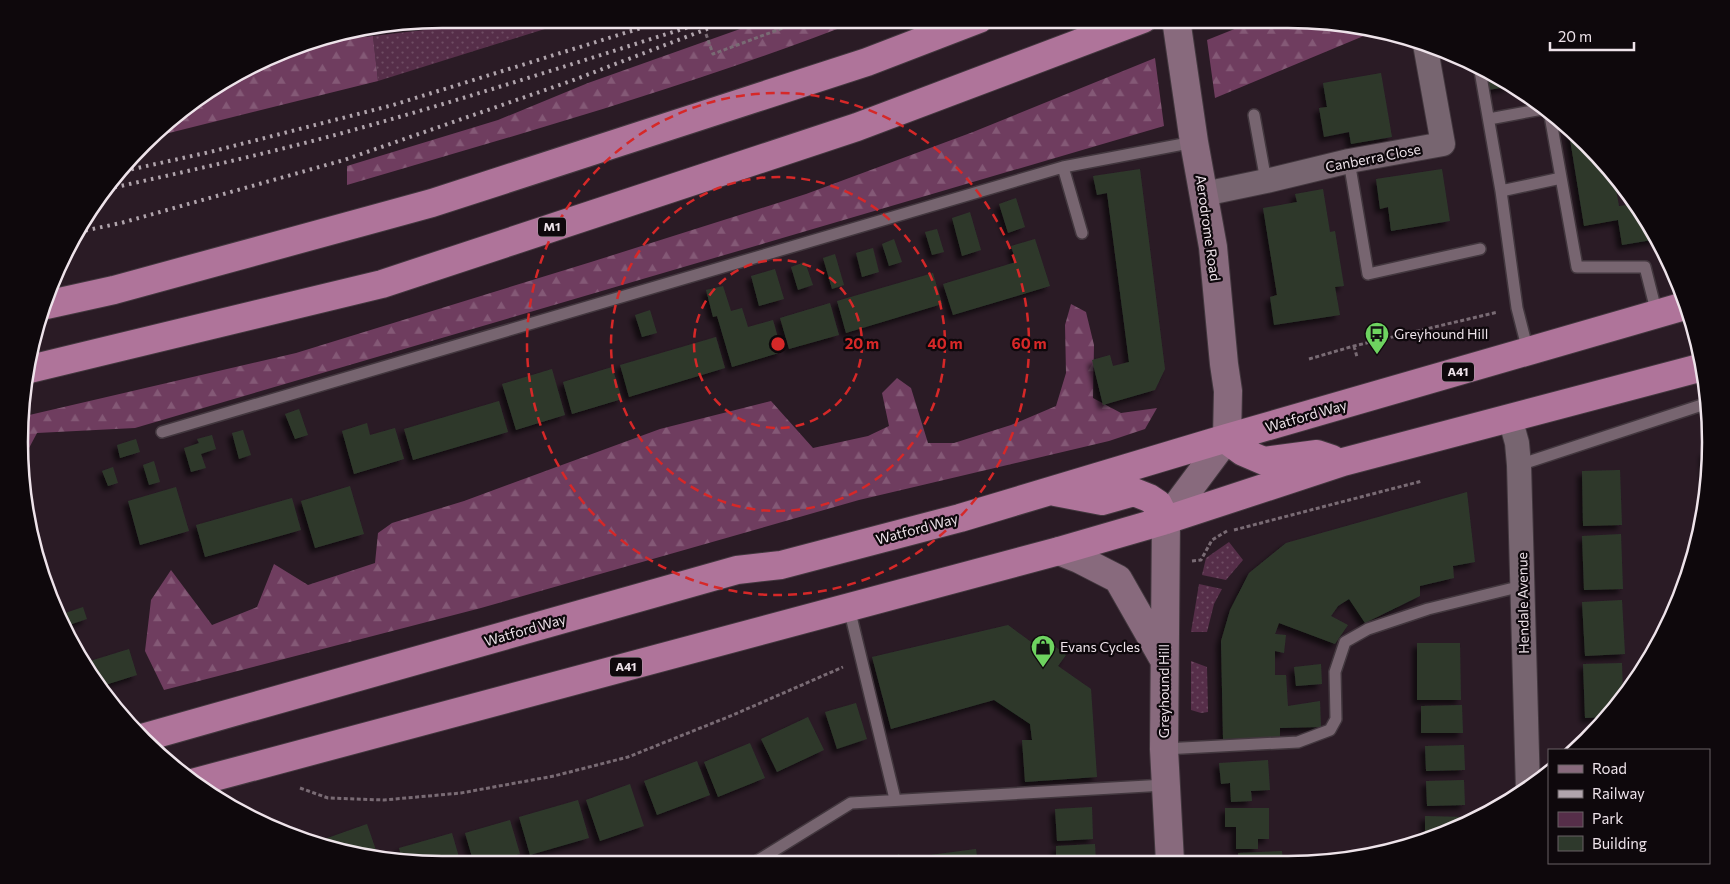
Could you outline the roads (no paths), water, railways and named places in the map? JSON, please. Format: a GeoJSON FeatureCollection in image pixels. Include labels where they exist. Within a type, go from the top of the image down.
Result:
{"type":"FeatureCollection","features":[{"type":"Feature","properties":{"kind":"highway"},"geometry":{"type":"LineString","coordinates":[[51,304],[114,290],[432,203],[867,62],[956,28]]}},
{"type":"Feature","properties":{"kind":"highway","name":"M1"},"geometry":{"type":"LineString","coordinates":[[34,368],[382,284],[857,127],[1121,28]]}},
{"type":"Feature","properties":{"kind":"highway","name":"Watford Way"},"geometry":{"type":"LineString","coordinates":[[150,736],[738,570],[781,565],[960,518],[1228,438],[1680,307]]}},
{"type":"Feature","properties":{"kind":"highway","name":"A41"},"geometry":{"type":"LineString","coordinates":[[203,780],[1059,552],[1166,520],[1343,462],[1696,370]]}},
{"type":"Feature","properties":{"kind":"highway"},"geometry":{"type":"LineString","coordinates":[[1228,438],[1232,444],[1243,452],[1264,461],[1317,454],[1343,462]]}},
{"type":"Feature","properties":{"kind":"highway","name":"A41"},"geometry":{"type":"LineString","coordinates":[[1051,492],[1102,501],[1134,492],[1158,504],[1166,520]]}},
{"type":"Feature","properties":{"kind":"street","name":"Aerodrome Road"},"geometry":{"type":"LineString","coordinates":[[1177,28],[1212,247],[1228,391],[1228,438]]}},
{"type":"Feature","properties":{"kind":"street","name":"Canberra Close"},"geometry":{"type":"LineString","coordinates":[[1204,194],[1349,161],[1443,144],[1426,51]]}},
{"type":"Feature","properties":{"kind":"street","name":"Hendale Avenue"},"geometry":{"type":"LineString","coordinates":[[1510,418],[1517,443],[1519,465],[1528,780]]}},
{"type":"Feature","properties":{"kind":"street"},"geometry":{"type":"LineString","coordinates":[[1166,520],[1228,438]]}},
{"type":"Feature","properties":{"kind":"street","name":"Greyhound Hill"},"geometry":{"type":"LineString","coordinates":[[1166,520],[1164,749],[1170,856]]}},
{"type":"Feature","properties":{"kind":"street"},"geometry":{"type":"LineString","coordinates":[[1059,552],[1079,559],[1118,579],[1164,660]]}},
{"type":"Feature","properties":{"kind":"lane"},"geometry":{"type":"LineString","coordinates":[[1481,75],[1501,190],[1517,308],[1528,352]]}},
{"type":"Feature","properties":{"kind":"lane"},"geometry":{"type":"LineString","coordinates":[[1489,119],[1537,111]]}},
{"type":"Feature","properties":{"kind":"lane"},"geometry":{"type":"LineString","coordinates":[[1254,115],[1266,181]]}},
{"type":"Feature","properties":{"kind":"lane"},"geometry":{"type":"LineString","coordinates":[[1551,122],[1577,267],[1645,267],[1657,314]]}},
{"type":"Feature","properties":{"kind":"lane"},"geometry":{"type":"LineString","coordinates":[[162,432],[1063,167],[1194,142]]}},
{"type":"Feature","properties":{"kind":"lane"},"geometry":{"type":"LineString","coordinates":[[1349,161],[1368,274],[1480,249]]}},
{"type":"Feature","properties":{"kind":"lane"},"geometry":{"type":"LineString","coordinates":[[1063,167],[1082,233]]}},
{"type":"Feature","properties":{"kind":"lane"},"geometry":{"type":"LineString","coordinates":[[1501,190],[1562,178]]}},
{"type":"Feature","properties":{"kind":"lane"},"geometry":{"type":"LineString","coordinates":[[1519,465],[1701,405]]}},
{"type":"Feature","properties":{"kind":"lane"},"geometry":{"type":"LineString","coordinates":[[1164,749],[1298,742],[1330,730],[1336,719],[1335,672],[1345,642],[1368,629],[1428,609],[1522,586]]}},
{"type":"Feature","properties":{"kind":"lane"},"geometry":{"type":"LineString","coordinates":[[849,608],[895,799]]}},
{"type":"Feature","properties":{"kind":"lane"},"geometry":{"type":"LineString","coordinates":[[765,856],[851,803],[1165,785]]}},
{"type":"Feature","properties":{"kind":"railway"},"geometry":{"type":"LineString","coordinates":[[129,170],[210,152],[393,105],[641,28]]}},
{"type":"Feature","properties":{"kind":"railway"},"geometry":{"type":"LineString","coordinates":[[115,187],[332,136],[495,88],[685,28]]}},
{"type":"Feature","properties":{"kind":"railway"},"geometry":{"type":"LineString","coordinates":[[86,230],[121,223],[344,160],[571,81],[709,28]]}},
{"type":"Feature","properties":{"kind":"place","name":"Greyhound Hill"},"geometry":{"type":"Point","coordinates":[1377,355]}},
{"type":"Feature","properties":{"kind":"place","name":"Evans Cycles"},"geometry":{"type":"Point","coordinates":[1043,668]}}]}
